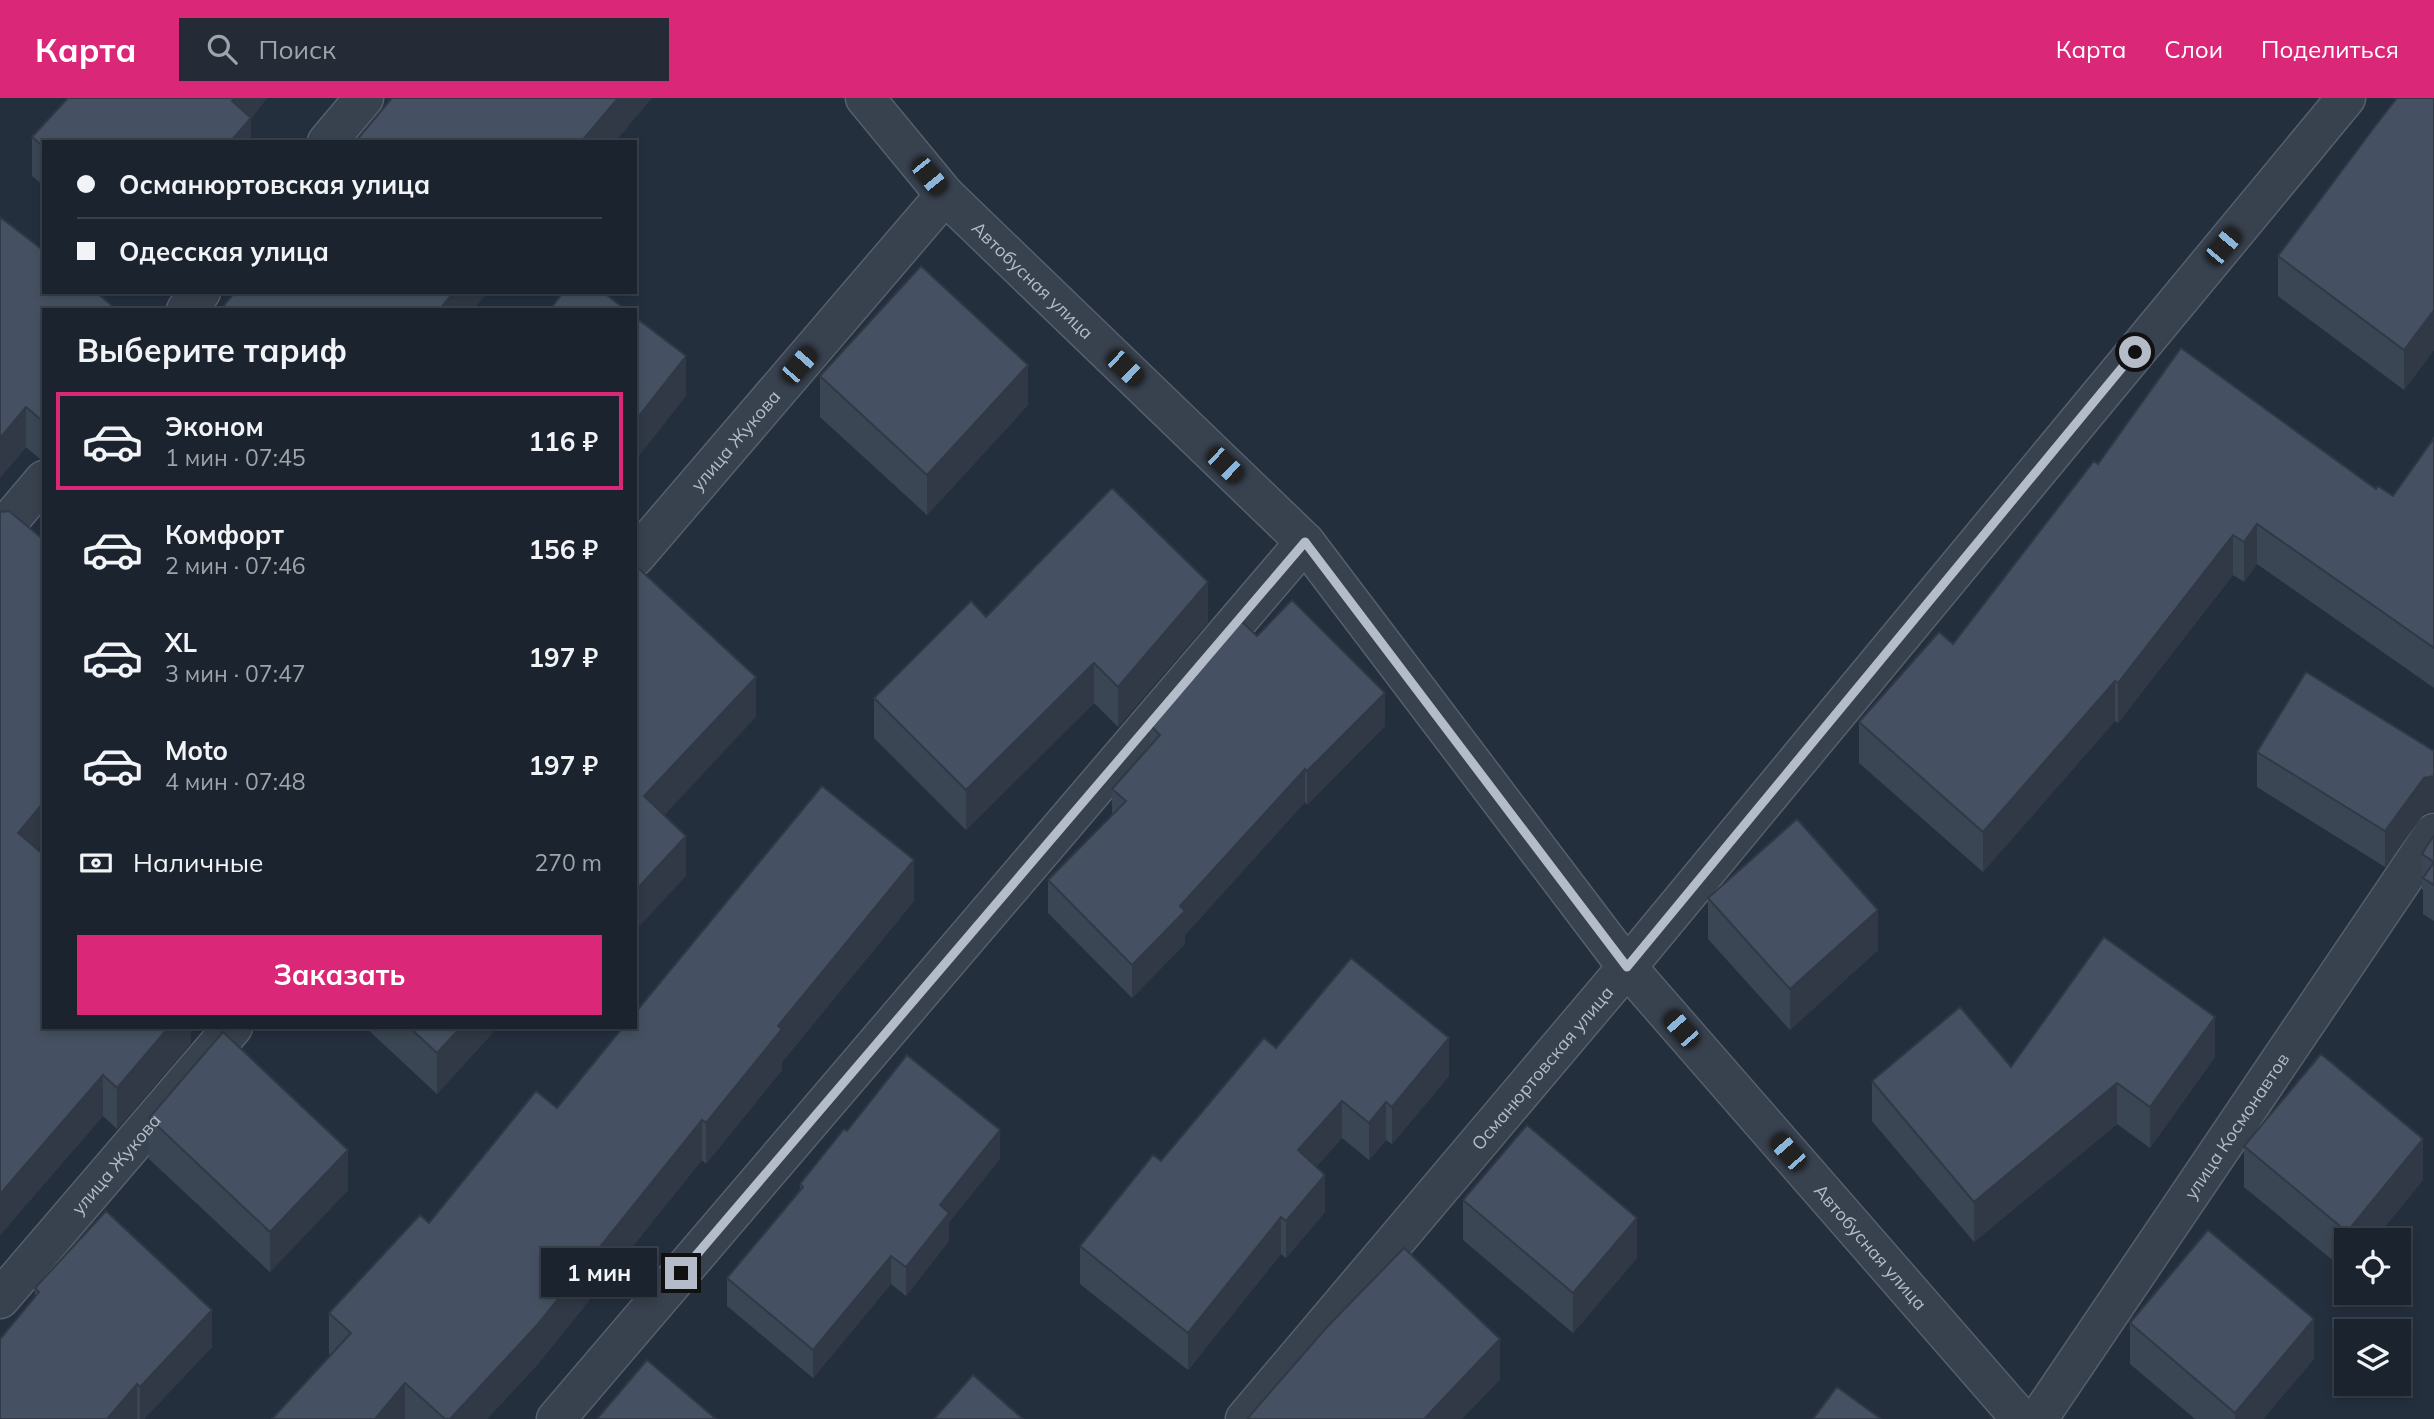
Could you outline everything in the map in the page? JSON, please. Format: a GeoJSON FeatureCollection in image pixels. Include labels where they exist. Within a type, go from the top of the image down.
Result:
{"type":"FeatureCollection","features":[{"type":"Feature","properties":{"kind":"street"},"geometry":{"type":"LineString","coordinates":[[329,140],[364,98]]}},
{"type":"Feature","properties":{"kind":"street","name":"Автобусная улица"},"geometry":{"type":"LineString","coordinates":[[865,98],[944,195],[1305,542],[1627,967],[2021,1419]]}},
{"type":"Feature","properties":{"kind":"street","name":"Османюртовская улица"},"geometry":{"type":"LineString","coordinates":[[1245,1419],[1627,967],[2346,98]]}},
{"type":"Feature","properties":{"kind":"street","name":"улица Жукова"},"geometry":{"type":"LineString","coordinates":[[637,555],[944,195]]}},
{"type":"Feature","properties":{"kind":"street"},"geometry":{"type":"LineString","coordinates":[[188,308],[199,294]]}},
{"type":"Feature","properties":{"kind":"street"},"geometry":{"type":"LineString","coordinates":[[0,532],[42,482]]}},
{"type":"Feature","properties":{"kind":"street"},"geometry":{"type":"LineString","coordinates":[[556,1419],[1305,542]]}},
{"type":"Feature","properties":{"kind":"street","name":"улица Космонавтов"},"geometry":{"type":"LineString","coordinates":[[2038,1419],[2434,833]]}},
{"type":"Feature","properties":{"kind":"street","name":"улица Жукова"},"geometry":{"type":"LineString","coordinates":[[0,1299],[231,1029]]}},
{"type":"Feature","properties":{"kind":"building"},"geometry":{"type":"Polygon","coordinates":[[[68,98],[235,98],[232,101],[251,118],[232,140],[42,140],[42,145],[32,137],[68,98]]]}},
{"type":"Feature","properties":{"kind":"building"},"geometry":{"type":"Polygon","coordinates":[[[392,98],[618,98],[583,140],[357,140],[392,98]]]}},
{"type":"Feature","properties":{"kind":"building"},"geometry":{"type":"Polygon","coordinates":[[[2397,98],[2434,98],[2434,310],[2404,350],[2278,256],[2397,98]]]}},
{"type":"Feature","properties":{"kind":"building"},"geometry":{"type":"Polygon","coordinates":[[[0,217],[42,249],[42,294],[98,294],[115,308],[42,308],[42,419],[26,407],[0,438],[0,217]]]}},
{"type":"Feature","properties":{"kind":"building"},"geometry":{"type":"Polygon","coordinates":[[[921,266],[1028,365],[927,475],[820,376],[921,266]]]}},
{"type":"Feature","properties":{"kind":"building"},"geometry":{"type":"Polygon","coordinates":[[[233,294],[452,294],[441,308],[228,308],[224,305],[233,294]]]}},
{"type":"Feature","properties":{"kind":"building"},"geometry":{"type":"Polygon","coordinates":[[[562,294],[606,294],[623,308],[551,308],[562,294]]]}},
{"type":"Feature","properties":{"kind":"building"},"geometry":{"type":"Polygon","coordinates":[[[637,319],[686,356],[637,418],[637,319]]]}},
{"type":"Feature","properties":{"kind":"building"},"geometry":{"type":"Polygon","coordinates":[[[2181,348],[2376,489],[2378,486],[2393,496],[2434,438],[2434,648],[2257,524],[2244,542],[2233,535],[2118,683],[2115,681],[1983,832],[1859,722],[1939,632],[1953,644],[2094,461],[2098,464],[2181,348]]]}},
{"type":"Feature","properties":{"kind":"building"},"geometry":{"type":"Polygon","coordinates":[[[1112,488],[1208,582],[1118,687],[1094,663],[966,790],[874,698],[971,601],[986,617],[1112,488]]]}},
{"type":"Feature","properties":{"kind":"building"},"geometry":{"type":"Polygon","coordinates":[[[9,511],[42,538],[42,804],[18,833],[42,853],[42,1029],[167,1029],[117,1088],[103,1075],[0,1194],[0,512],[9,511]]]}},
{"type":"Feature","properties":{"kind":"building"},"geometry":{"type":"Polygon","coordinates":[[[637,567],[756,677],[644,796],[686,836],[637,889],[637,567]]]}},
{"type":"Feature","properties":{"kind":"building"},"geometry":{"type":"Polygon","coordinates":[[[1292,600],[1385,693],[1307,771],[1305,769],[1180,906],[1185,911],[1132,965],[1048,880],[1126,801],[1112,789],[1160,735],[1150,725],[1239,619],[1257,636],[1292,600]]]}},
{"type":"Feature","properties":{"kind":"building"},"geometry":{"type":"Polygon","coordinates":[[[2306,672],[2434,751],[2434,776],[2424,778],[2385,831],[2257,752],[2306,672]]]}},
{"type":"Feature","properties":{"kind":"building"},"geometry":{"type":"Polygon","coordinates":[[[822,786],[914,860],[778,1026],[782,1029],[706,1123],[702,1120],[538,1324],[450,1419],[445,1419],[405,1383],[375,1419],[272,1419],[351,1333],[329,1313],[420,1215],[429,1223],[536,1091],[557,1108],[621,1029],[637,1029],[637,1011],[822,786]]]}},
{"type":"Feature","properties":{"kind":"building"},"geometry":{"type":"Polygon","coordinates":[[[1797,819],[1878,910],[1790,989],[1708,898],[1797,819]]]}},
{"type":"Feature","properties":{"kind":"building"},"geometry":{"type":"Polygon","coordinates":[[[2434,835],[2434,862],[2422,854],[2434,835]]]}},
{"type":"Feature","properties":{"kind":"building"},"geometry":{"type":"Polygon","coordinates":[[[2434,862],[2434,885],[2423,878],[2434,862]]]}},
{"type":"Feature","properties":{"kind":"building"},"geometry":{"type":"Polygon","coordinates":[[[2104,937],[2215,1017],[2150,1107],[2117,1083],[1974,1202],[1872,1081],[1960,1007],[2011,1067],[2104,937]]]}},
{"type":"Feature","properties":{"kind":"building"},"geometry":{"type":"Polygon","coordinates":[[[1351,958],[1449,1038],[1392,1107],[1386,1102],[1369,1123],[1342,1101],[1298,1150],[1325,1175],[1286,1221],[1281,1217],[1188,1333],[1080,1246],[1153,1155],[1161,1161],[1264,1038],[1276,1048],[1351,958]]]}},
{"type":"Feature","properties":{"kind":"building"},"geometry":{"type":"Polygon","coordinates":[[[411,1029],[459,1029],[437,1053],[411,1029]]]}},
{"type":"Feature","properties":{"kind":"building"},"geometry":{"type":"Polygon","coordinates":[[[223,1032],[348,1150],[270,1232],[149,1118],[223,1032]]]}},
{"type":"Feature","properties":{"kind":"building"},"geometry":{"type":"Polygon","coordinates":[[[2321,1054],[2423,1139],[2350,1228],[2342,1228],[2244,1146],[2321,1054]]]}},
{"type":"Feature","properties":{"kind":"building"},"geometry":{"type":"Polygon","coordinates":[[[907,1055],[1000,1130],[940,1205],[949,1213],[906,1267],[891,1256],[813,1350],[727,1278],[803,1187],[800,1184],[844,1129],[847,1131],[907,1055]]]}},
{"type":"Feature","properties":{"kind":"building"},"geometry":{"type":"Polygon","coordinates":[[[1527,1125],[1637,1218],[1573,1293],[1463,1200],[1527,1125]]]}},
{"type":"Feature","properties":{"kind":"building"},"geometry":{"type":"Polygon","coordinates":[[[106,1211],[212,1310],[140,1387],[137,1384],[107,1419],[0,1419],[0,1339],[39,1292],[35,1288],[106,1211]]]}},
{"type":"Feature","properties":{"kind":"building"},"geometry":{"type":"Polygon","coordinates":[[[2208,1230],[2314,1319],[2235,1413],[2130,1323],[2208,1230]]]}},
{"type":"Feature","properties":{"kind":"building"},"geometry":{"type":"Polygon","coordinates":[[[1404,1248],[1500,1339],[1424,1419],[1247,1419],[1327,1327],[1404,1248]]]}},
{"type":"Feature","properties":{"kind":"building"},"geometry":{"type":"Polygon","coordinates":[[[647,1360],[716,1419],[597,1419],[647,1360]]]}},
{"type":"Feature","properties":{"kind":"building"},"geometry":{"type":"Polygon","coordinates":[[[973,1375],[1023,1419],[934,1419],[973,1375]]]}},
{"type":"Feature","properties":{"kind":"building"},"geometry":{"type":"Polygon","coordinates":[[[1837,1387],[1881,1419],[1813,1419],[1837,1387]]]}},
{"type":"Feature","properties":{"kind":"route"},"geometry":{"type":"LineString","coordinates":[[681,1273],[1305,542],[1627,967],[2135,352]]}}]}
